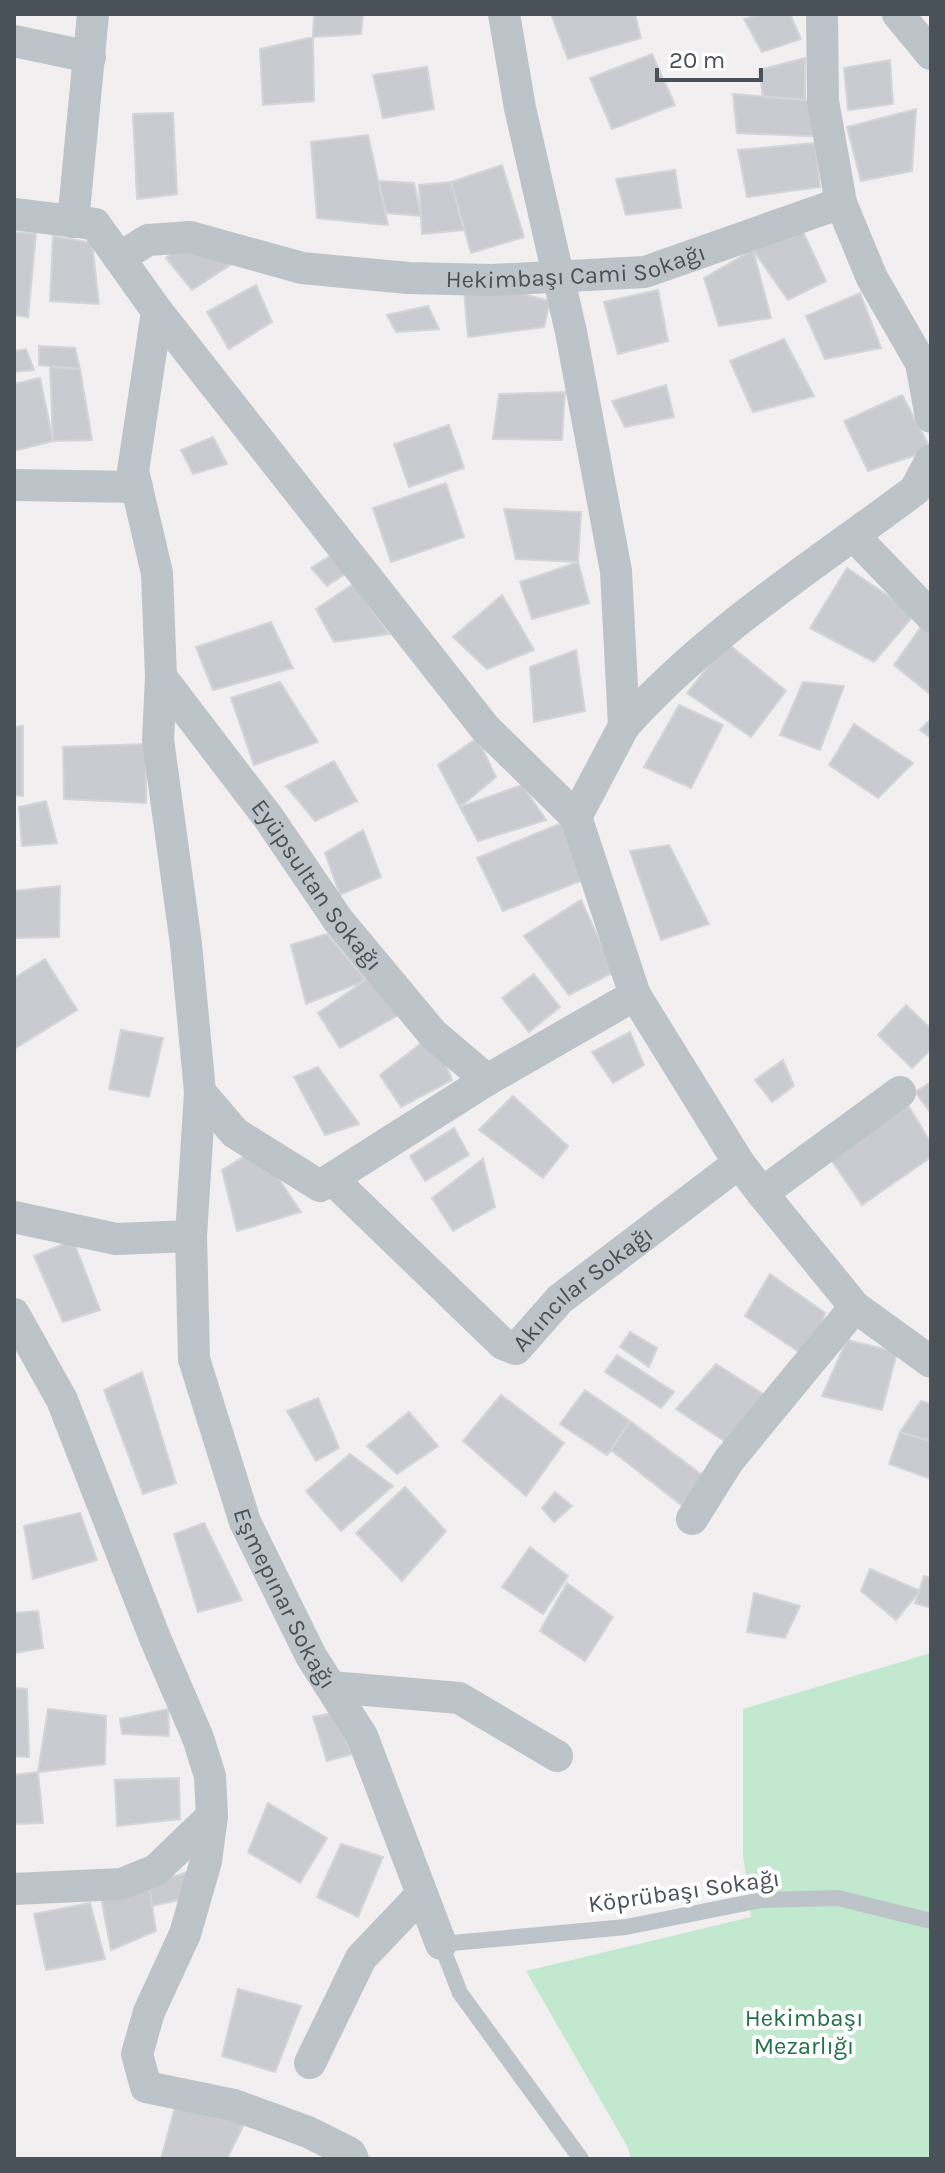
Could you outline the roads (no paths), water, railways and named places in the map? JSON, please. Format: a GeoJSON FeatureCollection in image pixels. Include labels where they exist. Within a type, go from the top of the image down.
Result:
{"type":"FeatureCollection","features":[{"type":"Feature","properties":{"kind":"street"},"geometry":{"type":"LineString","coordinates":[[73,222],[93,14]]}},
{"type":"Feature","properties":{"kind":"street"},"geometry":{"type":"LineString","coordinates":[[504,14],[520,108],[558,278],[616,571],[624,726]]}},
{"type":"Feature","properties":{"kind":"street"},"geometry":{"type":"LineString","coordinates":[[822,14],[823,101],[841,203],[872,278],[921,363],[931,417]]}},
{"type":"Feature","properties":{"kind":"street"},"geometry":{"type":"LineString","coordinates":[[898,14],[931,54]]}},
{"type":"Feature","properties":{"kind":"street"},"geometry":{"type":"LineString","coordinates":[[14,41],[90,57]]}},
{"type":"Feature","properties":{"kind":"street","name":"Hekimbaşı Cami Sokağı"},"geometry":{"type":"LineString","coordinates":[[119,258],[148,240],[190,237],[302,268],[408,278],[558,278],[645,272],[841,203]]}},
{"type":"Feature","properties":{"kind":"street"},"geometry":{"type":"LineString","coordinates":[[14,214],[95,224],[157,311],[485,728],[576,817],[635,995],[739,1163],[855,1307],[931,1362]]}},
{"type":"Feature","properties":{"kind":"street","name":"Eşmepınar Sokağı"},"geometry":{"type":"LineString","coordinates":[[157,311],[133,471],[157,573],[161,677],[158,740],[186,944],[200,1092],[191,1236],[194,1359],[245,1522],[311,1656],[362,1736],[441,1944]]}},
{"type":"Feature","properties":{"kind":"street"},"geometry":{"type":"LineString","coordinates":[[576,817],[624,726],[659,687],[717,634],[915,490],[931,460]]}},
{"type":"Feature","properties":{"kind":"street"},"geometry":{"type":"LineString","coordinates":[[14,485],[137,487]]}},
{"type":"Feature","properties":{"kind":"street"},"geometry":{"type":"LineString","coordinates":[[854,536],[931,616]]}},
{"type":"Feature","properties":{"kind":"street","name":"Eyüpsultan Sokağı"},"geometry":{"type":"LineString","coordinates":[[161,677],[268,817],[338,920],[433,1034],[487,1080]]}},
{"type":"Feature","properties":{"kind":"street"},"geometry":{"type":"LineString","coordinates":[[200,1092],[235,1133],[320,1186],[487,1080],[635,995]]}},
{"type":"Feature","properties":{"kind":"street"},"geometry":{"type":"LineString","coordinates":[[762,1193],[900,1092]]}},
{"type":"Feature","properties":{"kind":"street","name":"Akıncılar Sokağı"},"geometry":{"type":"LineString","coordinates":[[332,1179],[503,1344],[516,1349],[560,1299],[739,1163]]}},
{"type":"Feature","properties":{"kind":"street"},"geometry":{"type":"LineString","coordinates":[[14,1217],[116,1239],[191,1236]]}},
{"type":"Feature","properties":{"kind":"street"},"geometry":{"type":"LineString","coordinates":[[692,1519],[729,1460],[855,1307]]}},
{"type":"Feature","properties":{"kind":"street"},"geometry":{"type":"LineString","coordinates":[[14,1314],[62,1400],[155,1638],[198,1738],[210,1776],[212,1816],[206,1861],[185,1934],[149,2012],[137,2054],[146,2087],[234,2105],[308,2132],[350,2153],[353,2159]]}},
{"type":"Feature","properties":{"kind":"street"},"geometry":{"type":"LineString","coordinates":[[331,1687],[459,1698],[557,1756]]}},
{"type":"Feature","properties":{"kind":"street"},"geometry":{"type":"LineString","coordinates":[[14,1889],[121,1884],[156,1870],[212,1816]]}},
{"type":"Feature","properties":{"kind":"street"},"geometry":{"type":"LineString","coordinates":[[310,2063],[361,1958],[422,1894]]}},
{"type":"Feature","properties":{"kind":"lane","name":"Köprübaşı Sokağı"},"geometry":{"type":"LineString","coordinates":[[441,1944],[626,1927],[761,1900],[838,1898],[931,1921]]}},
{"type":"Feature","properties":{"kind":"lane"},"geometry":{"type":"LineString","coordinates":[[441,1944],[460,1993],[581,2159]]}},
{"type":"Feature","properties":{"kind":"park label","name":"Hekimbaşı Mezarlığı"},"geometry":{"type":"Point","coordinates":[804,2032]}}]}
